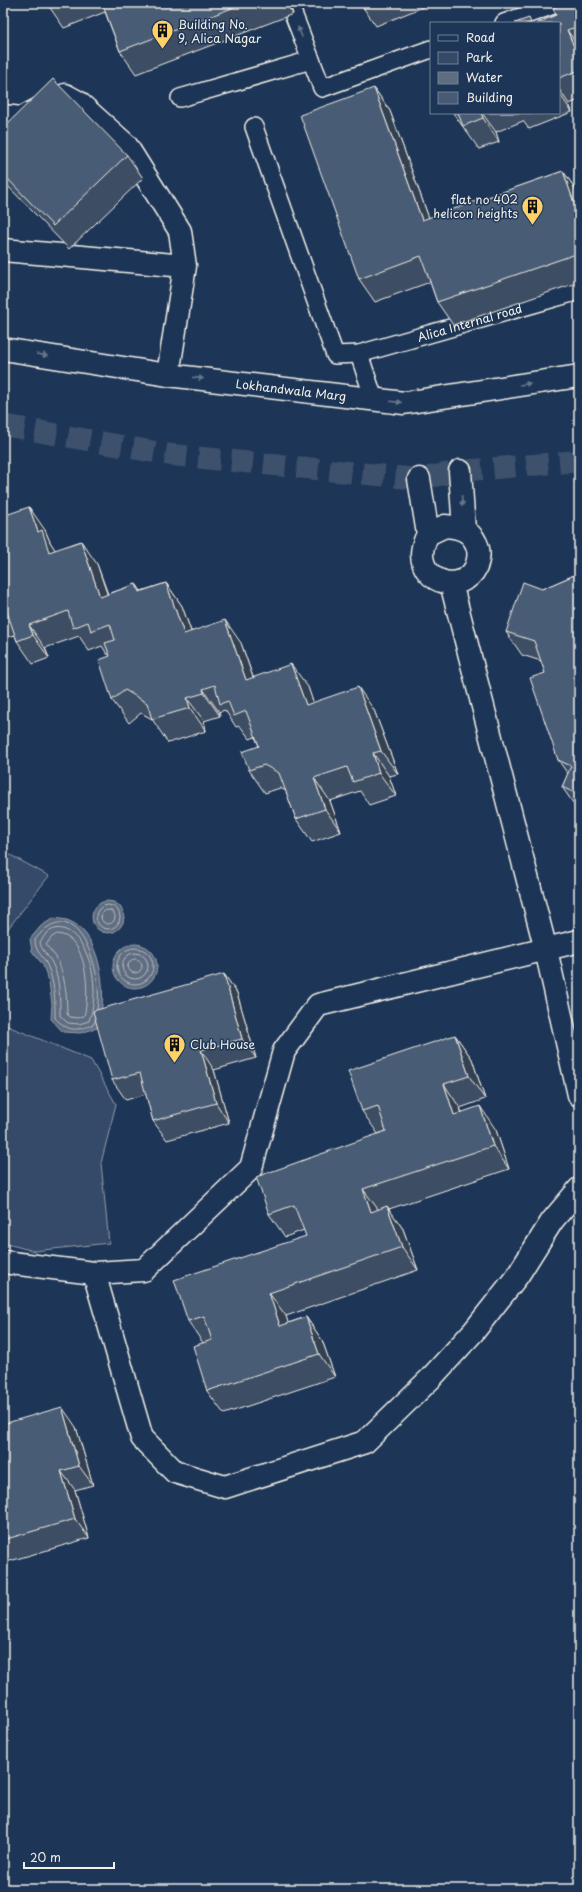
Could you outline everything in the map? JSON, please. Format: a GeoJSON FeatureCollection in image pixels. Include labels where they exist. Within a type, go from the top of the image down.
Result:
{"type":"FeatureCollection","features":[{"type":"Feature","properties":{"kind":"street"},"geometry":{"type":"LineString","coordinates":[[3,116],[22,118],[65,95],[78,102],[126,146],[180,231],[185,266],[168,375]]}},
{"type":"Feature","properties":{"kind":"street"},"geometry":{"type":"LineString","coordinates":[[3,250],[185,266]]}},
{"type":"Feature","properties":{"kind":"street","name":"Lokhandwala Marg"},"geometry":{"type":"LineString","coordinates":[[3,348],[168,375],[404,402],[579,376]]}},
{"type":"Feature","properties":{"kind":"street"},"geometry":{"type":"LineString","coordinates":[[460,472],[464,530]]}},
{"type":"Feature","properties":{"kind":"street"},"geometry":{"type":"LineString","coordinates":[[418,479],[428,534],[422,553],[422,562],[427,571],[434,578],[442,582],[460,582],[468,577],[478,562],[479,553],[477,544],[472,536],[464,530],[445,526],[428,534]]}},
{"type":"Feature","properties":{"kind":"street"},"geometry":{"type":"LineString","coordinates":[[451,583],[546,950],[579,1095]]}},
{"type":"Feature","properties":{"kind":"street"},"geometry":{"type":"LineString","coordinates":[[3,1262],[94,1273],[144,1270],[251,1168],[284,1051],[318,1005],[579,941]]}},
{"type":"Feature","properties":{"kind":"street"},"geometry":{"type":"LineString","coordinates":[[94,1273],[142,1438],[175,1472],[225,1487],[365,1442],[430,1379],[474,1331],[518,1275],[552,1221],[579,1189]]}},
{"type":"Feature","properties":{"kind":"lane"},"geometry":{"type":"LineString","coordinates":[[289,3],[322,88],[430,49]]}},
{"type":"Feature","properties":{"kind":"lane"},"geometry":{"type":"LineString","coordinates":[[507,22],[559,3]]}},
{"type":"Feature","properties":{"kind":"lane"},"geometry":{"type":"LineString","coordinates":[[180,98],[311,60]]}},
{"type":"Feature","properties":{"kind":"lane","name":"Alica Internal road"},"geometry":{"type":"LineString","coordinates":[[254,127],[335,356],[359,354],[579,291]]}},
{"type":"Feature","properties":{"kind":"lane"},"geometry":{"type":"LineString","coordinates":[[359,354],[374,399]]}},
{"type":"Feature","properties":{"kind":"green space"},"geometry":{"type":"Polygon","coordinates":[[[3,851],[49,876],[3,935],[3,851]]]}},
{"type":"Feature","properties":{"kind":"green space"},"geometry":{"type":"Polygon","coordinates":[[[3,1011],[5,1025],[91,1060],[116,1104],[101,1163],[109,1243],[34,1251],[3,1243],[3,1011]]]}},
{"type":"Feature","properties":{"kind":"water"},"geometry":{"type":"Polygon","coordinates":[[[105,901],[111,901],[120,905],[124,917],[120,929],[111,933],[105,933],[96,929],[92,920],[92,914],[96,905],[105,901]]]}},
{"type":"Feature","properties":{"kind":"water"},"geometry":{"type":"Polygon","coordinates":[[[54,918],[67,920],[77,925],[86,934],[92,944],[100,970],[103,995],[102,1009],[97,1028],[80,1033],[63,1032],[51,1019],[52,1004],[49,982],[43,965],[32,951],[30,939],[41,926],[54,918]]]}},
{"type":"Feature","properties":{"kind":"water"},"geometry":{"type":"Polygon","coordinates":[[[131,944],[139,944],[151,950],[157,962],[157,970],[151,982],[139,988],[131,988],[119,982],[113,970],[113,962],[119,950],[131,944]]]}},
{"type":"Feature","properties":{"kind":"building"},"geometry":{"type":"Polygon","coordinates":[[[102,3],[245,3],[120,51],[102,3]]]}},
{"type":"Feature","properties":{"kind":"building"},"geometry":{"type":"Polygon","coordinates":[[[565,3],[573,3],[579,17],[579,26],[567,30],[575,49],[579,48],[579,75],[577,71],[560,78],[560,22],[539,22],[556,15],[553,8],[565,3]]]}},
{"type":"Feature","properties":{"kind":"building"},"geometry":{"type":"Polygon","coordinates":[[[529,18],[531,22],[518,22],[529,18]]]}},
{"type":"Feature","properties":{"kind":"building"},"geometry":{"type":"Polygon","coordinates":[[[53,79],[127,155],[53,226],[3,174],[3,128],[53,79]]]}},
{"type":"Feature","properties":{"kind":"building","name":"flat no 402 helicon heights"},"geometry":{"type":"Polygon","coordinates":[[[374,88],[422,220],[563,171],[579,217],[579,253],[437,302],[421,256],[359,279],[300,115],[374,88]]]}},
{"type":"Feature","properties":{"kind":"building"},"geometry":{"type":"Polygon","coordinates":[[[458,114],[481,114],[483,118],[463,126],[458,114]]]}},
{"type":"Feature","properties":{"kind":"building"},"geometry":{"type":"Polygon","coordinates":[[[29,507],[38,532],[42,530],[49,552],[81,541],[100,597],[136,584],[139,592],[166,583],[184,634],[225,620],[246,680],[291,664],[306,705],[358,687],[381,751],[373,753],[379,773],[353,782],[347,767],[314,778],[325,809],[296,819],[279,773],[264,765],[249,770],[242,752],[259,746],[246,711],[234,716],[228,701],[220,704],[215,685],[203,689],[204,693],[187,698],[190,708],[152,719],[147,703],[125,690],[112,700],[99,660],[110,656],[105,643],[115,640],[110,624],[91,631],[88,622],[73,628],[68,611],[29,625],[33,635],[17,641],[6,609],[3,610],[3,516],[29,507]]]}},
{"type":"Feature","properties":{"kind":"building"},"geometry":{"type":"Polygon","coordinates":[[[579,573],[579,795],[562,787],[571,766],[558,760],[530,678],[545,673],[534,641],[506,632],[523,582],[542,589],[579,573]]]}},
{"type":"Feature","properties":{"kind":"building","name":"Club House"},"geometry":{"type":"Polygon","coordinates":[[[224,974],[242,1039],[201,1050],[216,1103],[153,1121],[140,1073],[112,1080],[93,1011],[224,974]]]}},
{"type":"Feature","properties":{"kind":"building"},"geometry":{"type":"Polygon","coordinates":[[[455,1035],[469,1076],[444,1084],[454,1115],[480,1106],[493,1146],[363,1189],[371,1212],[387,1206],[402,1247],[269,1293],[280,1326],[306,1317],[319,1354],[207,1391],[193,1346],[212,1340],[204,1316],[188,1321],[174,1280],[306,1236],[294,1205],[269,1214],[256,1177],[386,1131],[378,1106],[362,1111],[348,1071],[455,1035]]]}},
{"type":"Feature","properties":{"kind":"building"},"geometry":{"type":"Polygon","coordinates":[[[62,1407],[79,1466],[61,1471],[75,1519],[3,1540],[3,1424],[62,1407]]]}},
{"type":"Feature","properties":{"kind":"tunnel"},"geometry":{"type":"LineString","coordinates":[[3,425],[172,455],[419,479],[460,471],[579,461]]}},
{"type":"Feature","properties":{"kind":"place","name":"Building No. 9, Alica Nagar"},"geometry":{"type":"Point","coordinates":[162,50]}},
{"type":"Feature","properties":{"kind":"place","name":"flat no 402 helicon heights"},"geometry":{"type":"Point","coordinates":[533,226]}},
{"type":"Feature","properties":{"kind":"place","name":"Club House"},"geometry":{"type":"Point","coordinates":[175,1064]}}]}
